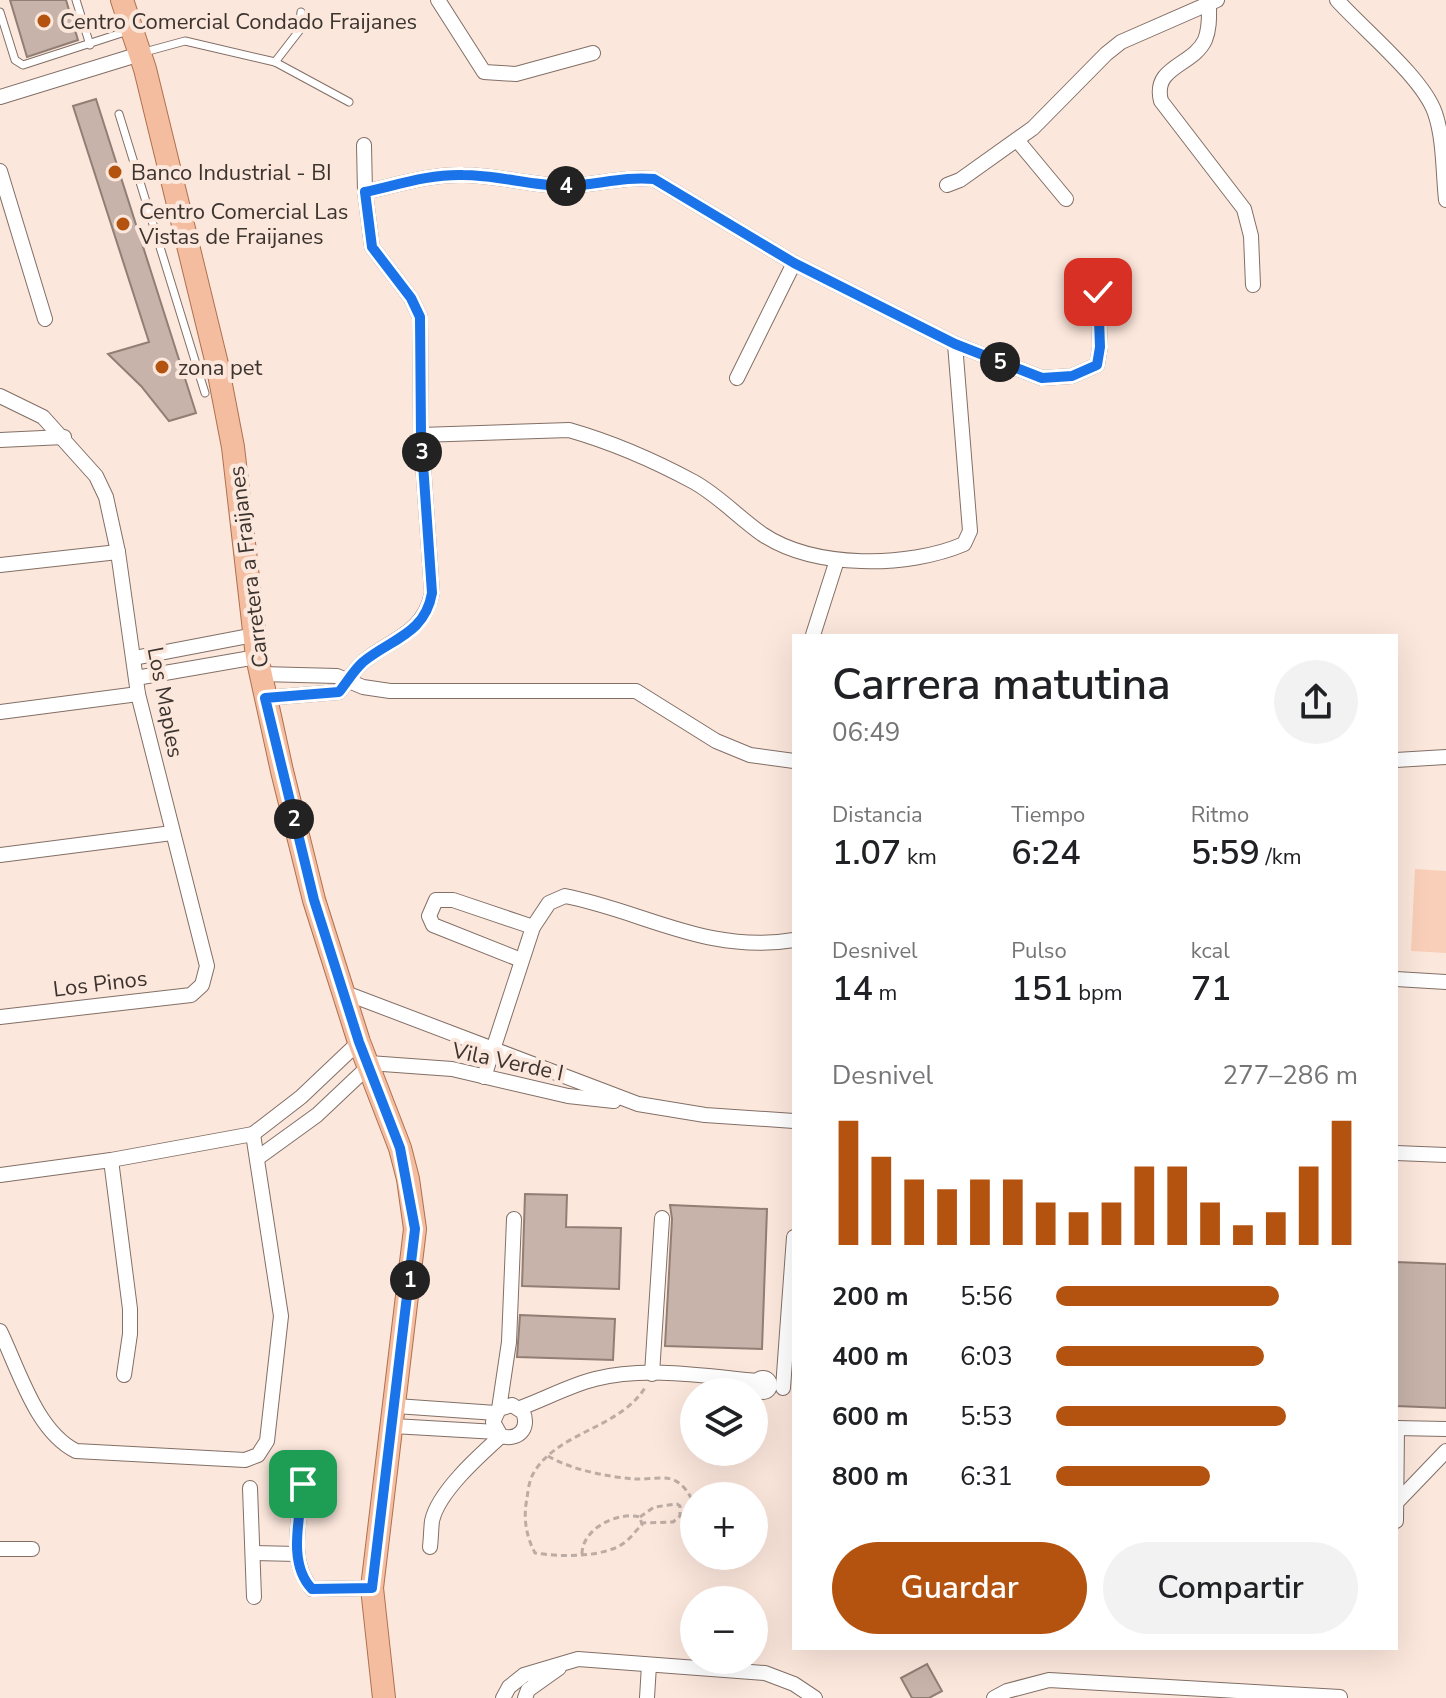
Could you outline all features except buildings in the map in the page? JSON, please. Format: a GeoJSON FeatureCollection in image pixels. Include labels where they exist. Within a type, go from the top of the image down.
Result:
{"type":"FeatureCollection","features":[{"type":"Feature","properties":{"kind":"main road","name":"Carretera a Fraijanes"},"geometry":{"type":"LineString","coordinates":[[122,0],[140,54],[208,367],[233,447],[257,655],[265,698],[314,900],[359,1042],[400,1148],[415,1229],[372,1588],[384,1698]]}},
{"type":"Feature","properties":{"kind":"street"},"geometry":{"type":"LineString","coordinates":[[438,0],[484,72],[516,74],[593,53]]}},
{"type":"Feature","properties":{"kind":"street"},"geometry":{"type":"LineString","coordinates":[[1337,0],[1423,91],[1435,113],[1446,200]]}},
{"type":"Feature","properties":{"kind":"street"},"geometry":{"type":"LineString","coordinates":[[947,185],[960,180],[1017,140],[1121,42],[1213,1]]}},
{"type":"Feature","properties":{"kind":"street"},"geometry":{"type":"LineString","coordinates":[[1213,1],[1204,43],[1164,75],[1158,92],[1161,101],[1244,209],[1251,236],[1253,285]]}},
{"type":"Feature","properties":{"kind":"street"},"geometry":{"type":"LineString","coordinates":[[0,97],[140,54]]}},
{"type":"Feature","properties":{"kind":"street"},"geometry":{"type":"LineString","coordinates":[[1017,140],[1066,199]]}},
{"type":"Feature","properties":{"kind":"street"},"geometry":{"type":"LineString","coordinates":[[265,698],[339,692],[362,663],[414,628],[429,611],[432,593],[421,435],[420,317],[411,298],[372,247],[365,192],[364,145]]}},
{"type":"Feature","properties":{"kind":"street"},"geometry":{"type":"LineString","coordinates":[[0,171],[6,215],[45,319]]}},
{"type":"Feature","properties":{"kind":"street"},"geometry":{"type":"LineString","coordinates":[[365,192],[436,176],[460,174],[571,186],[635,177],[654,179],[794,263],[955,344],[1042,378],[1072,376],[1097,365],[1100,347],[1098,292]]}},
{"type":"Feature","properties":{"kind":"street"},"geometry":{"type":"LineString","coordinates":[[737,378],[794,263]]}},
{"type":"Feature","properties":{"kind":"street"},"geometry":{"type":"LineString","coordinates":[[421,435],[569,430],[590,436],[694,482],[764,535],[785,545],[837,560],[891,560],[951,549],[964,544],[970,531],[955,344]]}},
{"type":"Feature","properties":{"kind":"street","name":"Los Maples"},"geometry":{"type":"LineString","coordinates":[[0,396],[43,417],[64,437],[101,486],[118,552],[138,694],[207,966],[202,985]]}},
{"type":"Feature","properties":{"kind":"street"},"geometry":{"type":"LineString","coordinates":[[0,440],[64,437]]}},
{"type":"Feature","properties":{"kind":"street"},"geometry":{"type":"LineString","coordinates":[[0,565],[118,552]]}},
{"type":"Feature","properties":{"kind":"street"},"geometry":{"type":"LineString","coordinates":[[813,634],[837,560]]}},
{"type":"Feature","properties":{"kind":"street"},"geometry":{"type":"LineString","coordinates":[[136,678],[257,655]]}},
{"type":"Feature","properties":{"kind":"street"},"geometry":{"type":"LineString","coordinates":[[134,658],[257,655],[337,676],[346,682],[390,691],[636,691],[716,741],[750,755],[792,761]]}},
{"type":"Feature","properties":{"kind":"street"},"geometry":{"type":"LineString","coordinates":[[0,712],[138,694]]}},
{"type":"Feature","properties":{"kind":"street"},"geometry":{"type":"LineString","coordinates":[[1398,760],[1446,757]]}},
{"type":"Feature","properties":{"kind":"street"},"geometry":{"type":"LineString","coordinates":[[0,855],[172,833]]}},
{"type":"Feature","properties":{"kind":"street"},"geometry":{"type":"LineString","coordinates":[[484,1077],[533,927],[549,903],[565,896],[707,938],[765,944],[792,940]]}},
{"type":"Feature","properties":{"kind":"street"},"geometry":{"type":"LineString","coordinates":[[521,960],[433,925],[429,916],[436,900],[453,900],[533,927]]}},
{"type":"Feature","properties":{"kind":"street"},"geometry":{"type":"LineString","coordinates":[[1398,979],[1446,982]]}},
{"type":"Feature","properties":{"kind":"street","name":"Los Pinos"},"geometry":{"type":"LineString","coordinates":[[0,1017],[191,995],[202,985]]}},
{"type":"Feature","properties":{"kind":"street"},"geometry":{"type":"LineString","coordinates":[[343,992],[638,1104],[705,1115],[792,1121]]}},
{"type":"Feature","properties":{"kind":"street"},"geometry":{"type":"LineString","coordinates":[[0,1175],[111,1160],[253,1134],[301,1097],[359,1042]]}},
{"type":"Feature","properties":{"kind":"street"},"geometry":{"type":"LineString","coordinates":[[259,1157],[317,1115],[369,1064]]}},
{"type":"Feature","properties":{"kind":"street","name":"Vila Verde I"},"geometry":{"type":"LineString","coordinates":[[369,1064],[452,1069],[568,1096],[638,1104]]}},
{"type":"Feature","properties":{"kind":"street"},"geometry":{"type":"LineString","coordinates":[[0,1331],[46,1429],[60,1444],[76,1451],[245,1460],[258,1455],[267,1441],[281,1316],[259,1157],[253,1134]]}},
{"type":"Feature","properties":{"kind":"street"},"geometry":{"type":"LineString","coordinates":[[1398,1153],[1446,1155]]}},
{"type":"Feature","properties":{"kind":"street"},"geometry":{"type":"LineString","coordinates":[[111,1160],[130,1309],[124,1375]]}},
{"type":"Feature","properties":{"kind":"street"},"geometry":{"type":"LineString","coordinates":[[648,1374],[662,1218]]}},
{"type":"Feature","properties":{"kind":"street"},"geometry":{"type":"LineString","coordinates":[[499,1434],[493,1422],[511,1321],[514,1219]]}},
{"type":"Feature","properties":{"kind":"street"},"geometry":{"type":"LineString","coordinates":[[394,1416],[497,1411],[507,1405],[520,1408],[554,1392],[598,1378],[648,1374],[678,1373],[776,1386],[792,1254]]}},
{"type":"Feature","properties":{"kind":"street"},"geometry":{"type":"LineString","coordinates":[[394,1416],[512,1438],[522,1433],[526,1417],[520,1408]]}},
{"type":"Feature","properties":{"kind":"street"},"geometry":{"type":"LineString","coordinates":[[1398,1428],[1446,1429]]}},
{"type":"Feature","properties":{"kind":"street"},"geometry":{"type":"LineString","coordinates":[[430,1547],[432,1518],[443,1499],[499,1434]]}},
{"type":"Feature","properties":{"kind":"street"},"geometry":{"type":"LineString","coordinates":[[1398,1501],[1446,1451]]}},
{"type":"Feature","properties":{"kind":"street"},"geometry":{"type":"LineString","coordinates":[[303,1484],[297,1554],[301,1577],[312,1589],[372,1588]]}},
{"type":"Feature","properties":{"kind":"street"},"geometry":{"type":"LineString","coordinates":[[250,1488],[254,1597]]}},
{"type":"Feature","properties":{"kind":"street"},"geometry":{"type":"LineString","coordinates":[[0,1549],[32,1549]]}},
{"type":"Feature","properties":{"kind":"street"},"geometry":{"type":"LineString","coordinates":[[253,1553],[297,1554]]}},
{"type":"Feature","properties":{"kind":"street"},"geometry":{"type":"LineString","coordinates":[[503,1698],[509,1687],[524,1675],[569,1661],[588,1659],[765,1673],[794,1684],[815,1698]]}},
{"type":"Feature","properties":{"kind":"street"},"geometry":{"type":"LineString","coordinates":[[525,1698],[528,1690],[569,1661]]}},
{"type":"Feature","properties":{"kind":"street"},"geometry":{"type":"LineString","coordinates":[[647,1698],[649,1665]]}},
{"type":"Feature","properties":{"kind":"street"},"geometry":{"type":"LineString","coordinates":[[994,1698],[1007,1691],[1049,1680],[1340,1697]]}},
{"type":"Feature","properties":{"kind":"lane"},"geometry":{"type":"LineString","coordinates":[[76,0],[90,45]]}},
{"type":"Feature","properties":{"kind":"lane"},"geometry":{"type":"LineString","coordinates":[[0,12],[2,29],[15,60],[23,65],[133,30]]}},
{"type":"Feature","properties":{"kind":"lane"},"geometry":{"type":"LineString","coordinates":[[275,62],[299,31],[301,12]]}},
{"type":"Feature","properties":{"kind":"lane"},"geometry":{"type":"LineString","coordinates":[[140,54],[185,41],[275,62],[349,102]]}},
{"type":"Feature","properties":{"kind":"lane"},"geometry":{"type":"LineString","coordinates":[[119,114],[208,367],[205,393]]}},
{"type":"Feature","properties":{"kind":"path"},"geometry":{"type":"LineString","coordinates":[[582,1554],[582,1545],[594,1530],[609,1521],[630,1515],[640,1517],[654,1507],[677,1504],[680,1506],[680,1516],[673,1522],[642,1523],[623,1544],[582,1554],[535,1553],[529,1540],[524,1510],[532,1475],[548,1456],[635,1403],[646,1387],[648,1374]]}},
{"type":"Feature","properties":{"kind":"path"},"geometry":{"type":"LineString","coordinates":[[548,1456],[567,1465],[634,1479],[669,1478],[680,1484]]}},
{"type":"Feature","properties":{"kind":"path"},"geometry":{"type":"LineString","coordinates":[[640,1517],[642,1523]]}},
{"type":"Feature","properties":{"kind":"shaded area"},"geometry":{"type":"Polygon","coordinates":[[[1415,869],[1446,871],[1446,953],[1411,951],[1415,869]]]}},
{"type":"Feature","properties":{"kind":"place","name":"Centro Comercial Condado Fraijanes"},"geometry":{"type":"Point","coordinates":[44,21]}},
{"type":"Feature","properties":{"kind":"place","name":"Banco Industrial - BI"},"geometry":{"type":"Point","coordinates":[115,172]}},
{"type":"Feature","properties":{"kind":"place","name":"Centro Comercial Las Vistas de Fraijanes"},"geometry":{"type":"Point","coordinates":[123,224]}},
{"type":"Feature","properties":{"kind":"place","name":"zona pet"},"geometry":{"type":"Point","coordinates":[162,367]}},
{"type":"Feature","properties":{"kind":"route"},"geometry":{"type":"LineString","coordinates":[[303,1484],[297,1554],[301,1577],[312,1589],[372,1588],[415,1229],[400,1148],[359,1042],[314,900],[265,698],[339,692],[362,663],[414,628],[429,611],[432,593],[421,435],[420,317],[411,298],[372,247],[365,192],[436,176],[460,174],[571,186],[635,177],[654,179],[794,263],[955,344],[1042,378],[1072,376],[1097,365],[1100,347],[1098,292]]}}]}
